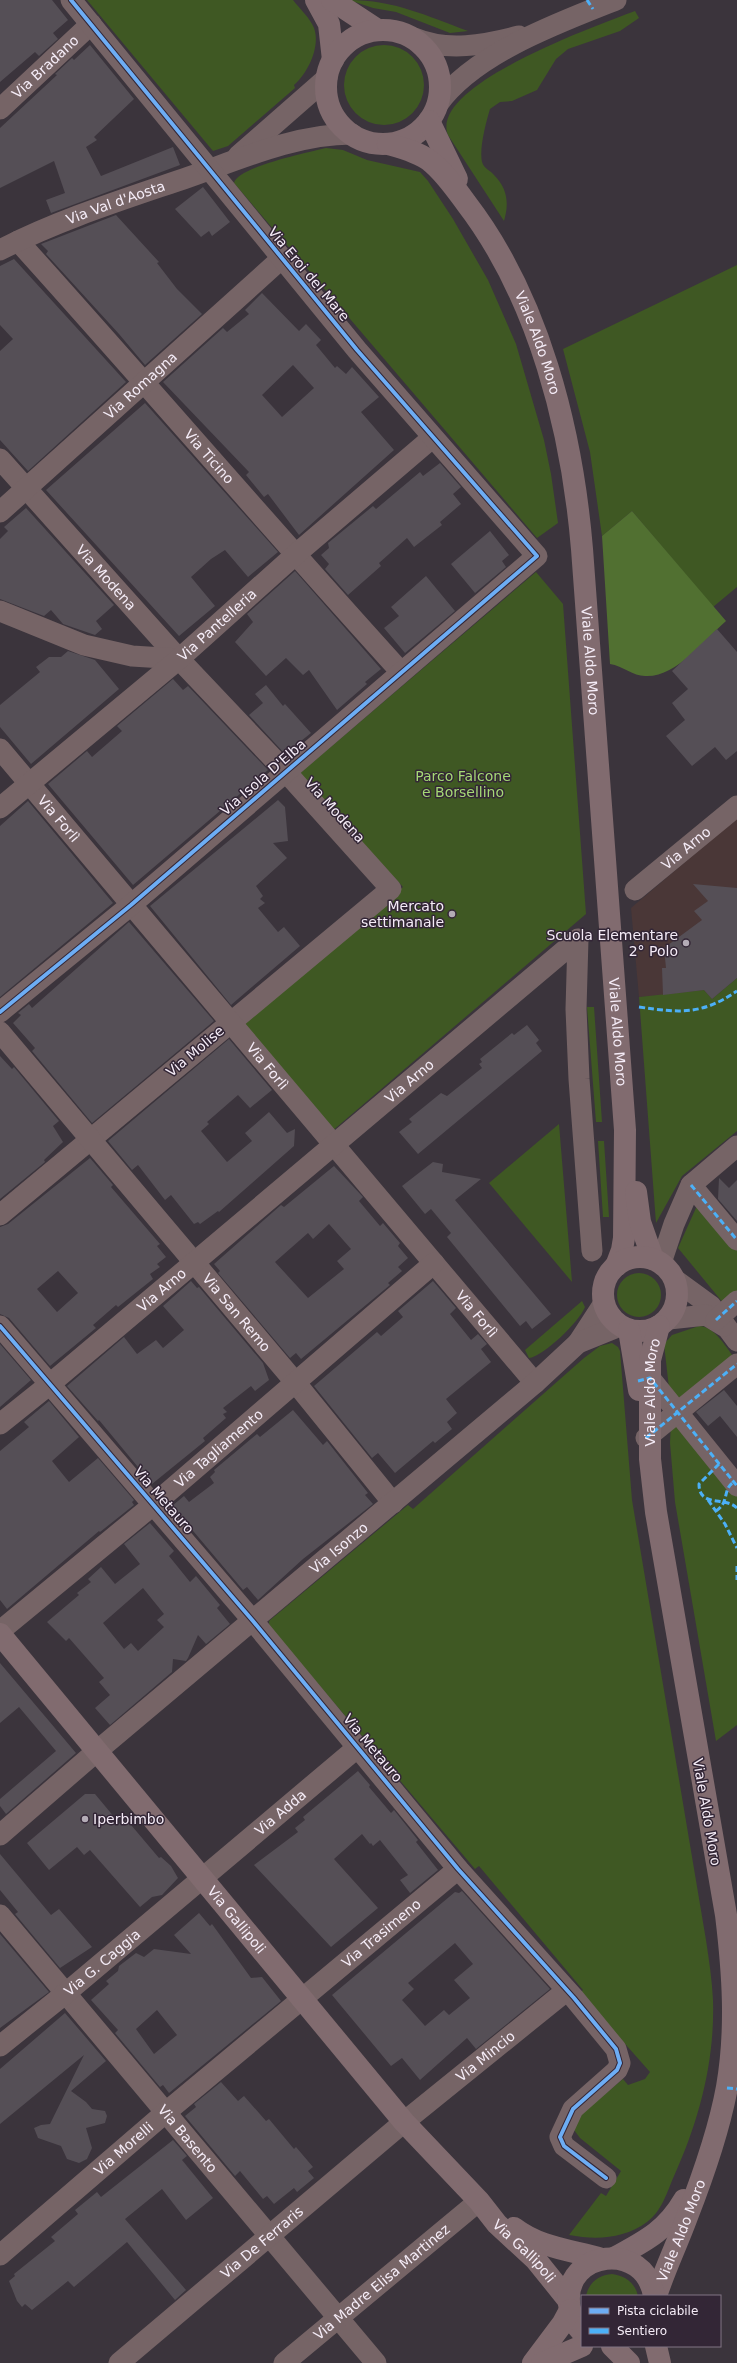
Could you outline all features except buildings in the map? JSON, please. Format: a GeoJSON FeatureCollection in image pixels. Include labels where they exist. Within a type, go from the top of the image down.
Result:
{"type":"FeatureCollection","features":[{"type":"Feature","properties":{"kind":"main road","name":"Viale Aldo Moro"},"geometry":{"type":"LineString","coordinates":[[316,0],[329,24],[330,69],[328,99],[331,110],[340,123],[352,134],[369,142],[388,144],[430,161],[447,178],[473,213],[510,274],[532,325],[560,410],[574,472],[582,548],[625,1130],[624,1238],[622,1250],[616,1266],[604,1283],[604,1302]]}},
{"type":"Feature","properties":{"kind":"main road"},"geometry":{"type":"LineString","coordinates":[[332,0],[376,30]]}},
{"type":"Feature","properties":{"kind":"main road"},"geometry":{"type":"LineString","coordinates":[[330,69],[340,48],[351,39],[363,33],[376,30],[402,32],[414,38],[426,48],[434,60],[439,75],[440,90],[433,113]]}},
{"type":"Feature","properties":{"kind":"main road","name":"Viale Aldo Moro"},"geometry":{"type":"LineString","coordinates":[[388,144],[415,134],[433,113],[473,213]]}},
{"type":"Feature","properties":{"kind":"main road","name":"Viale Aldo Moro"},"geometry":{"type":"LineString","coordinates":[[625,1130],[640,1222],[663,1267],[677,1300],[664,1323],[644,1380]]}},
{"type":"Feature","properties":{"kind":"main road"},"geometry":{"type":"LineString","coordinates":[[616,1266],[630,1258],[663,1267]]}},
{"type":"Feature","properties":{"kind":"main road"},"geometry":{"type":"LineString","coordinates":[[604,1302],[607,1312],[624,1328]]}},
{"type":"Feature","properties":{"kind":"main road","name":"Viale Aldo Moro"},"geometry":{"type":"LineString","coordinates":[[624,1328],[639,1332],[664,1323]]}},
{"type":"Feature","properties":{"kind":"main road","name":"Viale Aldo Moro"},"geometry":{"type":"LineString","coordinates":[[624,1328],[644,1380],[656,1512],[724,1907],[733,1974],[735,2009],[728,2082],[705,2164],[687,2218],[666,2265],[655,2295]]}},
{"type":"Feature","properties":{"kind":"main road","name":"Via Gallipoli"},"geometry":{"type":"LineString","coordinates":[[0,1633],[304,1998],[404,2122],[479,2201],[501,2229],[536,2260],[569,2306]]}},
{"type":"Feature","properties":{"kind":"main road","name":"Viale Aldo Moro"},"geometry":{"type":"LineString","coordinates":[[533,2363],[563,2323],[569,2306],[570,2289],[575,2278],[587,2265],[608,2258],[652,2237],[670,2222],[705,2164]]}},
{"type":"Feature","properties":{"kind":"main road","name":"Via Gallipoli"},"geometry":{"type":"LineString","coordinates":[[479,2201],[523,2235],[534,2240],[560,2250],[608,2258]]}},
{"type":"Feature","properties":{"kind":"main road","name":"Viale Aldo Moro"},"geometry":{"type":"LineString","coordinates":[[608,2258],[627,2261],[638,2267],[647,2276],[655,2295]]}},
{"type":"Feature","properties":{"kind":"main road"},"geometry":{"type":"LineString","coordinates":[[569,2306],[573,2320],[581,2331]]}},
{"type":"Feature","properties":{"kind":"main road"},"geometry":{"type":"LineString","coordinates":[[542,2363],[581,2346]]}},
{"type":"Feature","properties":{"kind":"main road"},"geometry":{"type":"LineString","coordinates":[[613,2347],[629,2363]]}},
{"type":"Feature","properties":{"kind":"main road"},"geometry":{"type":"LineString","coordinates":[[656,2347],[660,2363]]}},
{"type":"Feature","properties":{"kind":"street","name":"Via Eroi del Mare"},"geometry":{"type":"LineString","coordinates":[[71,0],[281,258],[432,438],[537,556]]}},
{"type":"Feature","properties":{"kind":"street"},"geometry":{"type":"LineString","coordinates":[[433,113],[446,92],[490,59],[548,28],[616,0]]}},
{"type":"Feature","properties":{"kind":"street","name":"Via Bradano"},"geometry":{"type":"LineString","coordinates":[[0,109],[91,24]]}},
{"type":"Feature","properties":{"kind":"street"},"geometry":{"type":"LineString","coordinates":[[414,38],[435,46],[458,47],[505,40],[548,28]]}},
{"type":"Feature","properties":{"kind":"street","name":"Via Val d'Aosta"},"geometry":{"type":"LineString","coordinates":[[233,160],[330,69]]}},
{"type":"Feature","properties":{"kind":"street","name":"Via Val d'Aosta"},"geometry":{"type":"LineString","coordinates":[[9,246],[63,220],[233,160],[319,137],[352,134]]}},
{"type":"Feature","properties":{"kind":"street","name":"Via Ticino"},"geometry":{"type":"LineString","coordinates":[[9,246],[145,381],[294,555],[401,672]]}},
{"type":"Feature","properties":{"kind":"street","name":"Via Romagna"},"geometry":{"type":"LineString","coordinates":[[0,512],[281,258]]}},
{"type":"Feature","properties":{"kind":"street","name":"Via Pantelleria"},"geometry":{"type":"LineString","coordinates":[[0,808],[179,659],[294,555],[432,438]]}},
{"type":"Feature","properties":{"kind":"street","name":"Via Modena"},"geometry":{"type":"LineString","coordinates":[[0,459],[179,659],[286,772],[391,889]]}},
{"type":"Feature","properties":{"kind":"street","name":"Via Isola D'Elba"},"geometry":{"type":"LineString","coordinates":[[0,1012],[131,905],[537,556]]}},
{"type":"Feature","properties":{"kind":"street"},"geometry":{"type":"LineString","coordinates":[[0,611],[84,645],[132,656],[179,659]]}},
{"type":"Feature","properties":{"kind":"street","name":"Via Forlì"},"geometry":{"type":"LineString","coordinates":[[0,749],[229,1023],[434,1262],[535,1383]]}},
{"type":"Feature","properties":{"kind":"street","name":"Via Arno"},"geometry":{"type":"LineString","coordinates":[[635,890],[737,806]]}},
{"type":"Feature","properties":{"kind":"street","name":"Via Molise"},"geometry":{"type":"LineString","coordinates":[[0,1215],[391,889]]}},
{"type":"Feature","properties":{"kind":"street","name":"Via Arno"},"geometry":{"type":"LineString","coordinates":[[0,1424],[50,1384],[578,938],[576,1009],[579,1079],[592,1251]]}},
{"type":"Feature","properties":{"kind":"street","name":"Via San Remo"},"geometry":{"type":"LineString","coordinates":[[0,1032],[295,1382],[393,1503]]}},
{"type":"Feature","properties":{"kind":"street"},"geometry":{"type":"LineString","coordinates":[[724,1326],[711,1306],[663,1267],[674,1224],[691,1185],[737,1146]]}},
{"type":"Feature","properties":{"kind":"street"},"geometry":{"type":"LineString","coordinates":[[691,1185],[737,1240]]}},
{"type":"Feature","properties":{"kind":"street","name":"Via Tagliamento"},"geometry":{"type":"LineString","coordinates":[[0,1633],[153,1505],[434,1262]]}},
{"type":"Feature","properties":{"kind":"street"},"geometry":{"type":"LineString","coordinates":[[724,1326],[737,1301]]}},
{"type":"Feature","properties":{"kind":"street"},"geometry":{"type":"LineString","coordinates":[[578,1343],[604,1302]]}},
{"type":"Feature","properties":{"kind":"street"},"geometry":{"type":"LineString","coordinates":[[664,1323],[706,1316],[724,1326]]}},
{"type":"Feature","properties":{"kind":"street","name":"Via Metauro"},"geometry":{"type":"LineString","coordinates":[[0,1326],[253,1621],[458,1868],[566,1991],[574,1998],[619,2055],[620,2063],[617,2070],[573,2109],[560,2137],[564,2146],[606,2178]]}},
{"type":"Feature","properties":{"kind":"street"},"geometry":{"type":"LineString","coordinates":[[578,1343],[624,1328]]}},
{"type":"Feature","properties":{"kind":"street","name":"Via Isonzo"},"geometry":{"type":"LineString","coordinates":[[0,1835],[97,1751],[535,1383],[578,1343]]}},
{"type":"Feature","properties":{"kind":"street"},"geometry":{"type":"LineString","coordinates":[[648,1437],[737,1364]]}},
{"type":"Feature","properties":{"kind":"street"},"geometry":{"type":"LineString","coordinates":[[644,1380],[677,1413],[737,1486]]}},
{"type":"Feature","properties":{"kind":"street","name":"Via Adda"},"geometry":{"type":"LineString","coordinates":[[204,1878],[358,1747]]}},
{"type":"Feature","properties":{"kind":"street","name":"Via Trasimeno"},"geometry":{"type":"LineString","coordinates":[[304,1998],[458,1868]]}},
{"type":"Feature","properties":{"kind":"street","name":"Via G. Caggia"},"geometry":{"type":"LineString","coordinates":[[0,2046],[204,1878]]}},
{"type":"Feature","properties":{"kind":"street","name":"Via Basento"},"geometry":{"type":"LineString","coordinates":[[0,1915],[165,2113],[271,2236],[376,2363]]}},
{"type":"Feature","properties":{"kind":"street","name":"Via Mincio"},"geometry":{"type":"LineString","coordinates":[[404,2122],[566,1991]]}},
{"type":"Feature","properties":{"kind":"street","name":"Via Morelli"},"geometry":{"type":"LineString","coordinates":[[0,2255],[165,2113],[304,1998]]}},
{"type":"Feature","properties":{"kind":"street","name":"Via De Ferraris"},"geometry":{"type":"LineString","coordinates":[[119,2363],[404,2122]]}},
{"type":"Feature","properties":{"kind":"street","name":"Via Madre Elisa Martinez"},"geometry":{"type":"LineString","coordinates":[[284,2363],[340,2319],[479,2201]]}},
{"type":"Feature","properties":{"kind":"shaded area","name":"Scuola Elementare 2° Polo"},"geometry":{"type":"Polygon","coordinates":[[[737,818],[737,978],[712,999],[663,995],[639,997],[631,908],[737,818]]]}},
{"type":"Feature","properties":{"kind":"green space"},"geometry":{"type":"Polygon","coordinates":[[[87,0],[293,0],[312,24],[316,35],[316,43],[312,60],[304,74],[294,85],[295,88],[228,146],[213,151],[87,0]]]}},
{"type":"Feature","properties":{"kind":"green space"},"geometry":{"type":"Polygon","coordinates":[[[349,0],[396,6],[468,31],[450,33],[396,12],[373,8],[349,0]]]}},
{"type":"Feature","properties":{"kind":"green space"},"geometry":{"type":"Polygon","coordinates":[[[635,11],[639,18],[620,31],[568,49],[556,59],[537,90],[512,101],[500,102],[490,109],[482,143],[481,157],[484,166],[499,180],[505,191],[507,209],[504,221],[448,135],[449,116],[464,96],[489,77],[521,59],[556,43],[635,11]]]}},
{"type":"Feature","properties":{"kind":"green space"},"geometry":{"type":"Polygon","coordinates":[[[384,45],[399,48],[412,57],[421,70],[424,85],[421,100],[412,113],[399,122],[384,125],[369,122],[356,113],[347,100],[344,85],[347,70],[356,57],[369,48],[384,45]]]}},
{"type":"Feature","properties":{"kind":"green space"},"geometry":{"type":"Polygon","coordinates":[[[326,148],[343,150],[367,160],[420,172],[428,181],[453,219],[488,280],[516,344],[544,440],[551,474],[558,523],[537,538],[234,183],[238,177],[247,171],[260,166],[326,148]]]}},
{"type":"Feature","properties":{"kind":"green space"},"geometry":{"type":"Polygon","coordinates":[[[737,265],[737,587],[713,607],[632,511],[602,536],[590,452],[563,349],[737,265]]]}},
{"type":"Feature","properties":{"kind":"green space"},"geometry":{"type":"Polygon","coordinates":[[[632,511],[726,621],[689,656],[668,671],[656,675],[641,676],[610,664],[602,536],[632,511]]]}},
{"type":"Feature","properties":{"kind":"green space","name":"Parco Falcone e Borsellino"},"geometry":{"type":"Polygon","coordinates":[[[536,572],[563,604],[586,914],[331,1132],[239,1025],[403,887],[299,774],[536,572]]]}},
{"type":"Feature","properties":{"kind":"green space"},"geometry":{"type":"Polygon","coordinates":[[[737,978],[737,1131],[682,1176],[656,1223],[639,997],[704,990],[712,999],[737,978]]]}},
{"type":"Feature","properties":{"kind":"green space"},"geometry":{"type":"Polygon","coordinates":[[[587,1007],[594,1007],[602,1122],[596,1122],[587,1007]]]}},
{"type":"Feature","properties":{"kind":"green space"},"geometry":{"type":"Polygon","coordinates":[[[559,1124],[572,1282],[489,1183],[559,1124]]]}},
{"type":"Feature","properties":{"kind":"green space"},"geometry":{"type":"Polygon","coordinates":[[[598,1141],[604,1141],[609,1217],[603,1217],[598,1141]]]}},
{"type":"Feature","properties":{"kind":"green space"},"geometry":{"type":"Polygon","coordinates":[[[700,1199],[737,1244],[737,1294],[724,1304],[678,1248],[700,1199]]]}},
{"type":"Feature","properties":{"kind":"green space"},"geometry":{"type":"Polygon","coordinates":[[[635,1273],[643,1273],[648,1274],[655,1279],[660,1286],[660,1304],[655,1311],[648,1316],[635,1317],[627,1314],[620,1307],[617,1299],[617,1291],[620,1283],[627,1276],[635,1273]]]}},
{"type":"Feature","properties":{"kind":"green space"},"geometry":{"type":"Polygon","coordinates":[[[582,1301],[585,1307],[569,1329],[543,1352],[529,1358],[525,1350],[582,1301]]]}},
{"type":"Feature","properties":{"kind":"green space"},"geometry":{"type":"Polygon","coordinates":[[[699,1326],[705,1327],[715,1334],[725,1344],[736,1360],[678,1408],[670,1397],[664,1344],[672,1335],[699,1326]]]}},
{"type":"Feature","properties":{"kind":"green space"},"geometry":{"type":"Polygon","coordinates":[[[612,1343],[618,1347],[620,1351],[632,1500],[706,1940],[713,1992],[713,2023],[708,2068],[698,2112],[683,2155],[660,2207],[652,2218],[638,2228],[619,2235],[599,2238],[569,2235],[601,2193],[606,2196],[621,2171],[580,2138],[574,2130],[575,2119],[623,2079],[628,2085],[645,2079],[650,2072],[580,1993],[583,1990],[479,1866],[475,1869],[269,1626],[269,1621],[408,1505],[413,1509],[584,1358],[600,1346],[612,1343]]]}},
{"type":"Feature","properties":{"kind":"green space"},"geometry":{"type":"Polygon","coordinates":[[[678,1419],[737,1492],[737,1725],[716,1741],[675,1502],[670,1443],[671,1423],[678,1419]]]}},
{"type":"Feature","properties":{"kind":"green space"},"geometry":{"type":"Polygon","coordinates":[[[612,2274],[626,2278],[635,2287],[638,2295],[586,2295],[587,2291],[595,2280],[612,2274]]]}},
{"type":"Feature","properties":{"kind":"marked path"},"geometry":{"type":"LineString","coordinates":[[587,0],[593,9]]}},
{"type":"Feature","properties":{"kind":"marked path"},"geometry":{"type":"LineString","coordinates":[[639,1007],[679,1011],[690,1010],[713,1004],[737,991]]}},
{"type":"Feature","properties":{"kind":"marked path"},"geometry":{"type":"LineString","coordinates":[[691,1185],[737,1240]]}},
{"type":"Feature","properties":{"kind":"marked path"},"geometry":{"type":"LineString","coordinates":[[716,1320],[737,1301]]}},
{"type":"Feature","properties":{"kind":"marked path"},"geometry":{"type":"LineString","coordinates":[[646,1438],[737,1364]]}},
{"type":"Feature","properties":{"kind":"marked path"},"geometry":{"type":"LineString","coordinates":[[638,1381],[650,1378],[737,1486]]}},
{"type":"Feature","properties":{"kind":"marked path"},"geometry":{"type":"LineString","coordinates":[[719,1464],[699,1484],[700,1491],[703,1496],[708,1499],[726,1503],[737,1508]]}},
{"type":"Feature","properties":{"kind":"marked path"},"geometry":{"type":"LineString","coordinates":[[716,1511],[723,1504],[728,1488],[734,1482]]}},
{"type":"Feature","properties":{"kind":"marked path"},"geometry":{"type":"LineString","coordinates":[[708,1500],[725,1524],[737,1548]]}},
{"type":"Feature","properties":{"kind":"marked path"},"geometry":{"type":"LineString","coordinates":[[737,1566],[737,1580]]}},
{"type":"Feature","properties":{"kind":"marked path"},"geometry":{"type":"LineString","coordinates":[[727,2088],[737,2089]]}},
{"type":"Feature","properties":{"kind":"cycle path"},"geometry":{"type":"LineString","coordinates":[[0,1012],[131,905],[537,556],[357,350],[71,0]]}},
{"type":"Feature","properties":{"kind":"cycle path"},"geometry":{"type":"LineString","coordinates":[[0,1326],[253,1621],[458,1869],[574,1998],[616,2049],[620,2063],[617,2070],[573,2109],[560,2137],[564,2146],[606,2178]]}},
{"type":"Feature","properties":{"kind":"place","name":"Mercato settimanale"},"geometry":{"type":"Point","coordinates":[452,914]}},
{"type":"Feature","properties":{"kind":"place","name":"Scuola Elementare 2° Polo"},"geometry":{"type":"Point","coordinates":[686,943]}},
{"type":"Feature","properties":{"kind":"place","name":"Iperbimbo"},"geometry":{"type":"Point","coordinates":[85,1819]}}]}
